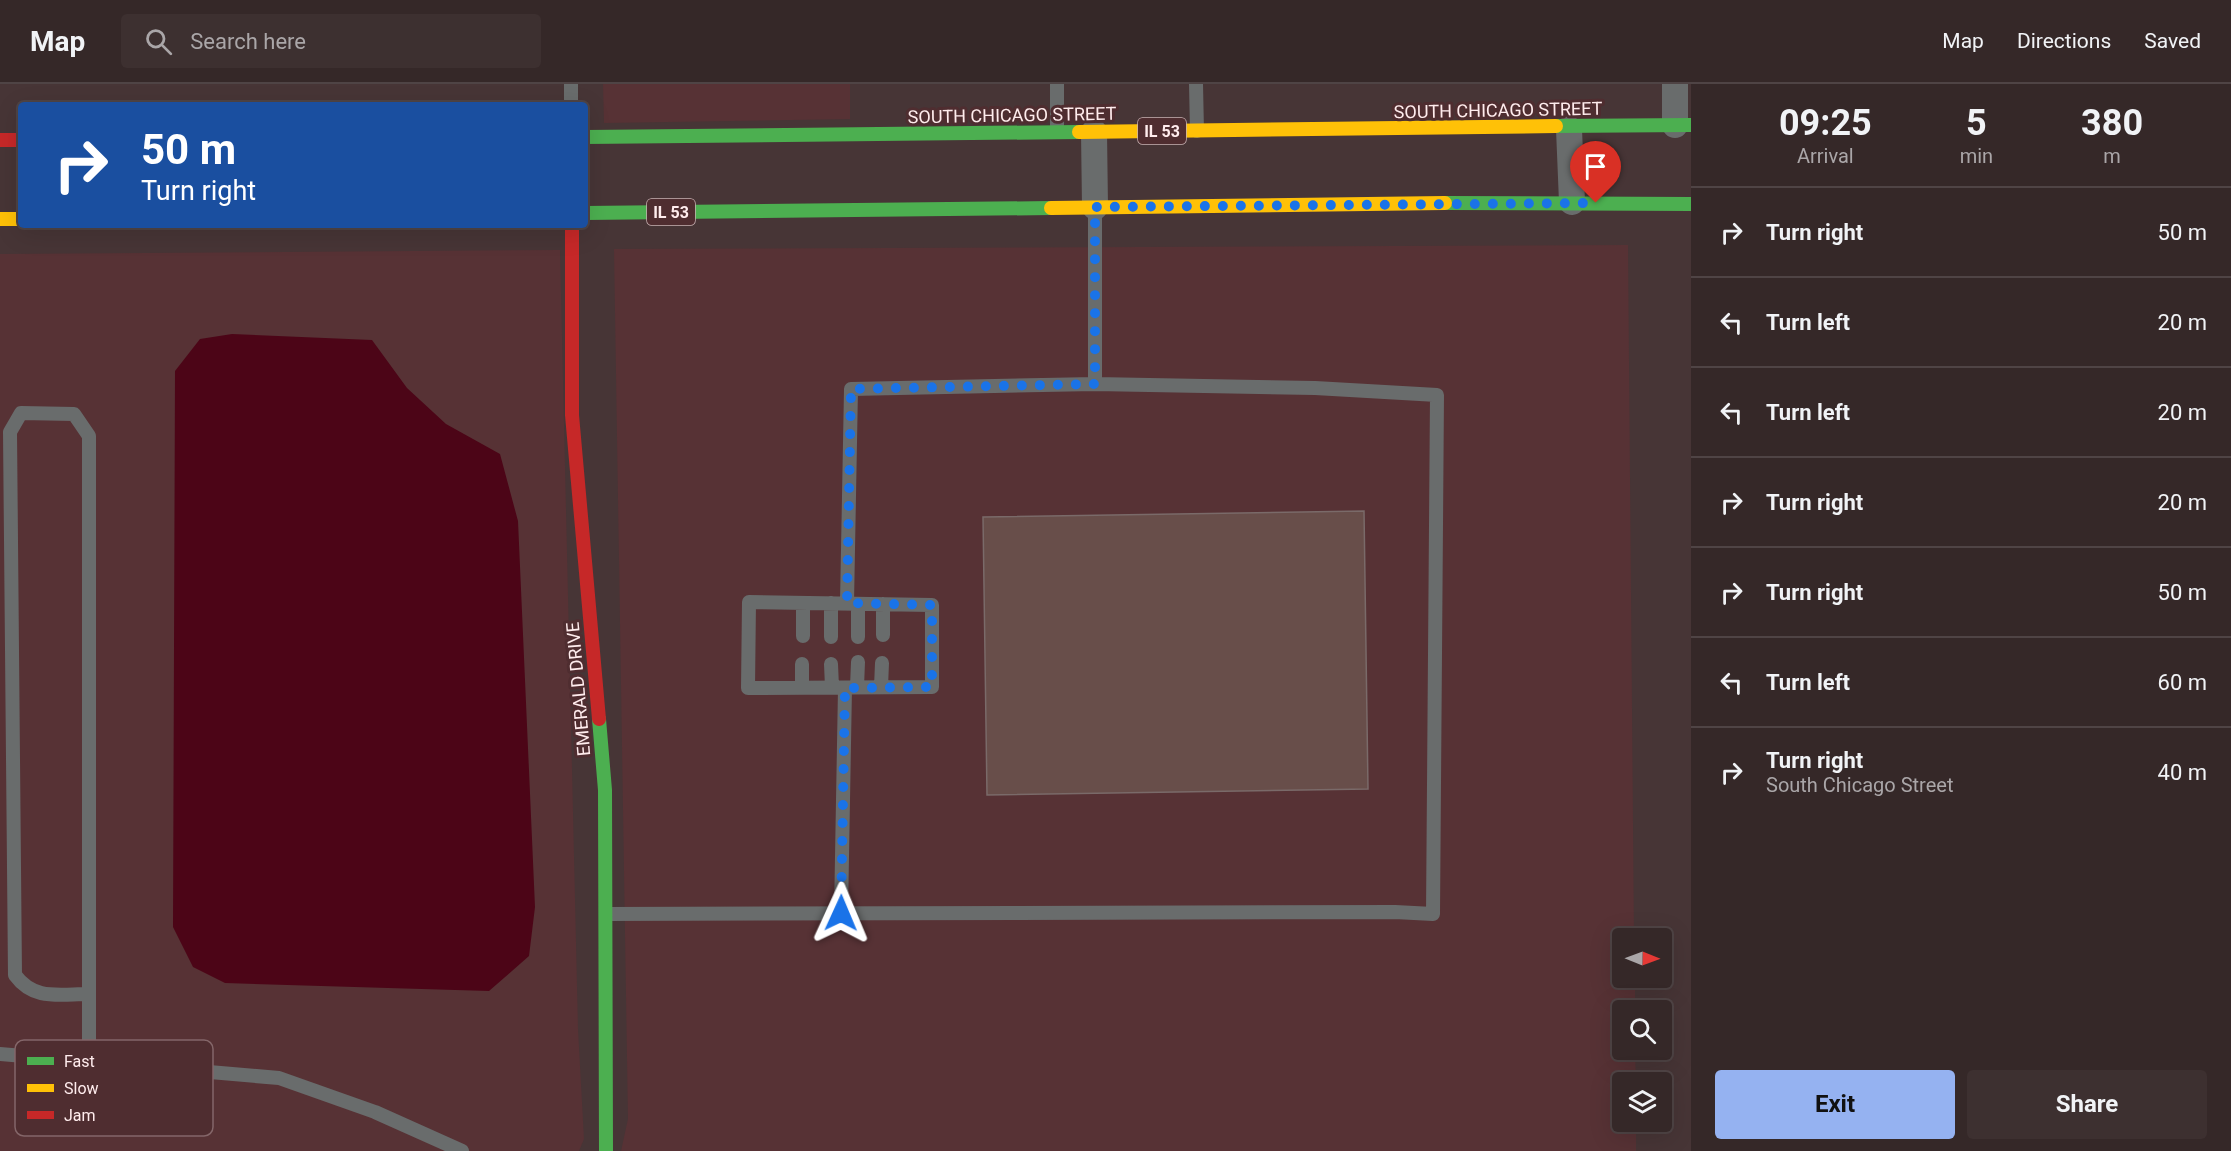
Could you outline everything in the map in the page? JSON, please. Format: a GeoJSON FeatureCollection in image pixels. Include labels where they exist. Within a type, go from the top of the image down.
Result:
{"type":"FeatureCollection","features":[{"type":"Feature","properties":{"kind":"main road","name":"SOUTH CHICAGO STREET"},"geometry":{"type":"LineString","coordinates":[[588,137],[1569,129],[1683,125]]}},
{"type":"Feature","properties":{"kind":"main road"},"geometry":{"type":"LineString","coordinates":[[0,140],[18,140]]}},
{"type":"Feature","properties":{"kind":"main road","name":"IL 53"},"geometry":{"type":"LineString","coordinates":[[588,213],[1572,202],[1691,204]]}},
{"type":"Feature","properties":{"kind":"main road"},"geometry":{"type":"LineString","coordinates":[[0,219],[18,219]]}},
{"type":"Feature","properties":{"kind":"main road","name":"EMERALD DRIVE"},"geometry":{"type":"LineString","coordinates":[[572,228],[572,415],[605,790],[606,1151]]}},
{"type":"Feature","properties":{"kind":"street"},"geometry":{"type":"LineString","coordinates":[[1675,84],[1683,125]]}},
{"type":"Feature","properties":{"kind":"street"},"geometry":{"type":"LineString","coordinates":[[1569,129],[1572,202]]}},
{"type":"Feature","properties":{"kind":"street"},"geometry":{"type":"LineString","coordinates":[[1094,132],[1095,207]]}},
{"type":"Feature","properties":{"kind":"lane"},"geometry":{"type":"LineString","coordinates":[[571,84],[571,102]]}},
{"type":"Feature","properties":{"kind":"lane"},"geometry":{"type":"LineString","coordinates":[[1057,84],[1057,132]]}},
{"type":"Feature","properties":{"kind":"lane"},"geometry":{"type":"LineString","coordinates":[[1196,84],[1197,131]]}},
{"type":"Feature","properties":{"kind":"lane"},"geometry":{"type":"LineString","coordinates":[[1095,207],[1095,384]]}},
{"type":"Feature","properties":{"kind":"lane"},"geometry":{"type":"LineString","coordinates":[[606,914],[1395,912],[1433,914],[1437,395],[1315,388],[1095,384],[851,389],[853,603],[858,637]]}},
{"type":"Feature","properties":{"kind":"lane"},"geometry":{"type":"LineString","coordinates":[[89,993],[37,994],[23,986],[15,975],[10,432],[21,413],[74,414],[89,436],[89,993],[89,1040]]}},
{"type":"Feature","properties":{"kind":"lane"},"geometry":{"type":"LineString","coordinates":[[749,602],[853,603],[932,605],[932,687],[748,688],[749,602]]}},
{"type":"Feature","properties":{"kind":"lane"},"geometry":{"type":"LineString","coordinates":[[803,603],[803,636]]}},
{"type":"Feature","properties":{"kind":"lane"},"geometry":{"type":"LineString","coordinates":[[831,603],[831,637]]}},
{"type":"Feature","properties":{"kind":"lane"},"geometry":{"type":"LineString","coordinates":[[883,604],[883,635]]}},
{"type":"Feature","properties":{"kind":"lane"},"geometry":{"type":"LineString","coordinates":[[841,913],[845,688],[858,662]]}},
{"type":"Feature","properties":{"kind":"lane"},"geometry":{"type":"LineString","coordinates":[[881,687],[882,663]]}},
{"type":"Feature","properties":{"kind":"lane"},"geometry":{"type":"LineString","coordinates":[[802,664],[802,688]]}},
{"type":"Feature","properties":{"kind":"lane"},"geometry":{"type":"LineString","coordinates":[[831,664],[845,688]]}},
{"type":"Feature","properties":{"kind":"lane"},"geometry":{"type":"LineString","coordinates":[[0,1054],[15,1056]]}},
{"type":"Feature","properties":{"kind":"lane"},"geometry":{"type":"LineString","coordinates":[[213,1073],[279,1078],[375,1113],[462,1151]]}},
{"type":"Feature","properties":{"kind":"shaded area"},"geometry":{"type":"Polygon","coordinates":[[[603,84],[850,84],[850,119],[604,123],[603,84]]]}},
{"type":"Feature","properties":{"kind":"shaded area"},"geometry":{"type":"Polygon","coordinates":[[[1628,245],[1634,928],[1612,928],[1612,988],[1635,988],[1635,1000],[1612,1000],[1612,1060],[1635,1060],[1636,1072],[1612,1072],[1612,1132],[1636,1132],[1636,1151],[621,1151],[628,1119],[614,249],[1628,245]]]}},
{"type":"Feature","properties":{"kind":"shaded area"},"geometry":{"type":"Polygon","coordinates":[[[560,250],[578,1029],[584,1139],[579,1151],[0,1151],[0,254],[560,250]]]}},
{"type":"Feature","properties":{"kind":"shaded area"},"geometry":{"type":"Polygon","coordinates":[[[232,334],[372,340],[407,388],[446,424],[500,454],[518,521],[535,907],[529,956],[489,991],[225,983],[193,967],[173,927],[175,371],[200,339],[232,334]]]}},
{"type":"Feature","properties":{"kind":"building"},"geometry":{"type":"Polygon","coordinates":[[[1364,511],[1368,789],[987,795],[983,517],[1364,511]]]}},
{"type":"Feature","properties":{"kind":"traffic: fast"},"geometry":{"type":"LineString","coordinates":[[1556,126],[1691,125]]}},
{"type":"Feature","properties":{"kind":"traffic: fast"},"geometry":{"type":"LineString","coordinates":[[588,137],[1079,132]]}},
{"type":"Feature","properties":{"kind":"traffic: fast"},"geometry":{"type":"LineString","coordinates":[[1445,203],[1691,204]]}},
{"type":"Feature","properties":{"kind":"traffic: fast"},"geometry":{"type":"LineString","coordinates":[[588,213],[1051,208]]}},
{"type":"Feature","properties":{"kind":"traffic: fast"},"geometry":{"type":"LineString","coordinates":[[599,719],[605,790],[606,1151]]}},
{"type":"Feature","properties":{"kind":"traffic: slow"},"geometry":{"type":"LineString","coordinates":[[1079,132],[1556,126]]}},
{"type":"Feature","properties":{"kind":"traffic: slow"},"geometry":{"type":"LineString","coordinates":[[1051,208],[1445,203]]}},
{"type":"Feature","properties":{"kind":"traffic: slow"},"geometry":{"type":"LineString","coordinates":[[0,219],[18,219]]}},
{"type":"Feature","properties":{"kind":"traffic: jam"},"geometry":{"type":"LineString","coordinates":[[0,140],[18,140]]}},
{"type":"Feature","properties":{"kind":"traffic: jam"},"geometry":{"type":"LineString","coordinates":[[572,228],[572,415],[599,719]]}},
{"type":"Feature","properties":{"kind":"route"},"geometry":{"type":"LineString","coordinates":[[841,913],[845,688],[932,687],[932,605],[847,603],[851,389],[1095,384],[1095,207],[1596,203]]}}]}
